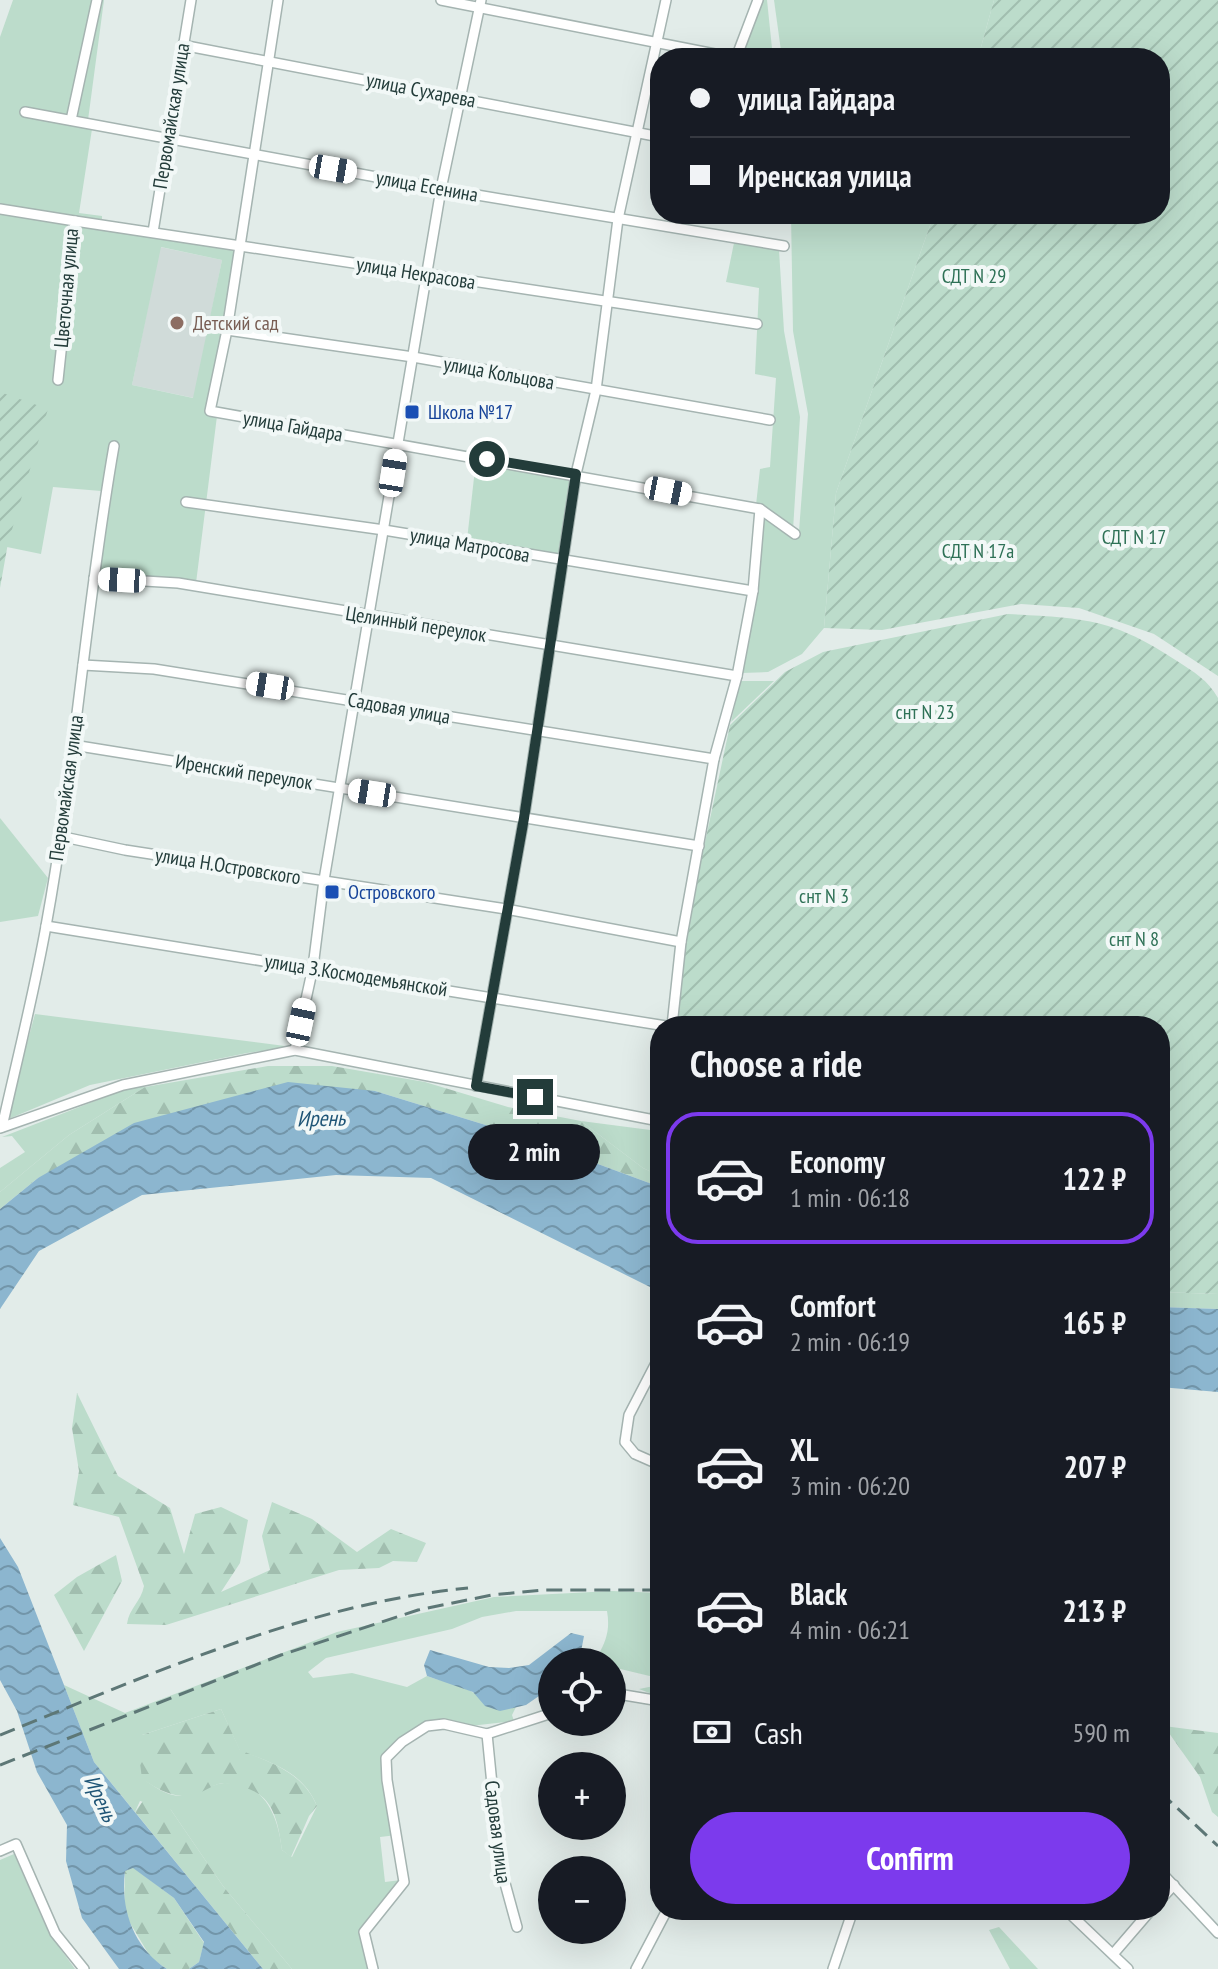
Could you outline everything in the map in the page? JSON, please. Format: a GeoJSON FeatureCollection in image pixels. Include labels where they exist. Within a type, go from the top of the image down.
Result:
{"type":"FeatureCollection","features":[{"type":"Feature","properties":{"kind":"street"},"geometry":{"type":"LineString","coordinates":[[71,120],[97,0]]}},
{"type":"Feature","properties":{"kind":"street","name":"Первомайская улица"},"geometry":{"type":"LineString","coordinates":[[153,232],[166,137],[191,0]]}},
{"type":"Feature","properties":{"kind":"street"},"geometry":{"type":"LineString","coordinates":[[227,330],[278,0]]}},
{"type":"Feature","properties":{"kind":"street"},"geometry":{"type":"LineString","coordinates":[[441,0],[480,4],[689,48]]}},
{"type":"Feature","properties":{"kind":"street"},"geometry":{"type":"LineString","coordinates":[[656,48],[666,0]]}},
{"type":"Feature","properties":{"kind":"street"},"geometry":{"type":"LineString","coordinates":[[739,48],[758,0]]}},
{"type":"Feature","properties":{"kind":"street"},"geometry":{"type":"LineString","coordinates":[[480,4],[457,97],[324,880],[313,967],[295,1050],[650,1119]]}},
{"type":"Feature","properties":{"kind":"street","name":"улица Сухарева"},"geometry":{"type":"LineString","coordinates":[[182,45],[650,135]]}},
{"type":"Feature","properties":{"kind":"street"},"geometry":{"type":"LineString","coordinates":[[476,1086],[524,818],[549,645],[565,563],[576,474],[596,390],[618,219],[650,75]]}},
{"type":"Feature","properties":{"kind":"street","name":"улица Есенина"},"geometry":{"type":"LineString","coordinates":[[25,112],[441,189],[784,246]]}},
{"type":"Feature","properties":{"kind":"street","name":"Цветочная улица"},"geometry":{"type":"LineString","coordinates":[[0,209],[75,221],[58,380]]}},
{"type":"Feature","properties":{"kind":"street","name":"улица Некрасова"},"geometry":{"type":"LineString","coordinates":[[75,221],[240,244],[606,304],[757,324]]}},
{"type":"Feature","properties":{"kind":"street","name":"улица Кольцова"},"geometry":{"type":"LineString","coordinates":[[227,330],[413,357],[770,420]]}},
{"type":"Feature","properties":{"kind":"street","name":"улица Гайдара"},"geometry":{"type":"LineString","coordinates":[[227,330],[210,411],[760,509],[795,534]]}},
{"type":"Feature","properties":{"kind":"street","name":"Первомайская улица"},"geometry":{"type":"LineString","coordinates":[[1,1128],[46,926],[114,446]]}},
{"type":"Feature","properties":{"kind":"street","name":"улица Матросова"},"geometry":{"type":"LineString","coordinates":[[186,502],[384,530],[565,563],[753,591]]}},
{"type":"Feature","properties":{"kind":"street"},"geometry":{"type":"LineString","coordinates":[[670,1016],[714,759],[737,676],[753,591],[760,509]]}},
{"type":"Feature","properties":{"kind":"street","name":"Целинный переулок"},"geometry":{"type":"LineString","coordinates":[[94,578],[178,583],[737,676]]}},
{"type":"Feature","properties":{"kind":"street","name":"Садовая улица"},"geometry":{"type":"LineString","coordinates":[[83,665],[154,669],[714,759]]}},
{"type":"Feature","properties":{"kind":"street","name":"Иренский переулок"},"geometry":{"type":"LineString","coordinates":[[73,745],[699,846]]}},
{"type":"Feature","properties":{"kind":"street","name":"улица Н.Островского"},"geometry":{"type":"LineString","coordinates":[[59,836],[506,909],[681,942]]}},
{"type":"Feature","properties":{"kind":"street","name":"улица З.Космодемьянской"},"geometry":{"type":"LineString","coordinates":[[46,926],[650,1023]]}},
{"type":"Feature","properties":{"kind":"street","name":"Первомайская улица"},"geometry":{"type":"LineString","coordinates":[[1,1128],[123,1085],[295,1050]]}},
{"type":"Feature","properties":{"kind":"street"},"geometry":{"type":"LineString","coordinates":[[650,1375],[629,1415],[625,1442],[650,1461]]}},
{"type":"Feature","properties":{"kind":"street"},"geometry":{"type":"LineString","coordinates":[[626,1695],[650,1699]]}},
{"type":"Feature","properties":{"kind":"street"},"geometry":{"type":"LineString","coordinates":[[373,1969],[364,1932],[404,1882],[386,1758],[402,1742],[427,1726],[444,1724],[487,1734],[538,1718]]}},
{"type":"Feature","properties":{"kind":"street","name":"Садовая улица"},"geometry":{"type":"LineString","coordinates":[[487,1734],[500,1865],[517,1927]]}},
{"type":"Feature","properties":{"kind":"street"},"geometry":{"type":"LineString","coordinates":[[0,1851],[16,1844],[55,1933],[84,1969]]}},
{"type":"Feature","properties":{"kind":"street"},"geometry":{"type":"LineString","coordinates":[[1170,1881],[1218,1933]]}},
{"type":"Feature","properties":{"kind":"street"},"geometry":{"type":"LineString","coordinates":[[1170,1889],[1174,1885]]}},
{"type":"Feature","properties":{"kind":"street"},"geometry":{"type":"LineString","coordinates":[[637,1969],[662,1920]]}},
{"type":"Feature","properties":{"kind":"street"},"geometry":{"type":"LineString","coordinates":[[833,1969],[850,1920]]}},
{"type":"Feature","properties":{"kind":"street"},"geometry":{"type":"LineString","coordinates":[[1077,1920],[1128,1969]]}},
{"type":"Feature","properties":{"kind":"street"},"geometry":{"type":"LineString","coordinates":[[1114,1953],[1142,1920]]}},
{"type":"Feature","properties":{"kind":"shaded area","name":"Детский сад"},"geometry":{"type":"Polygon","coordinates":[[[160,247],[222,260],[194,398],[132,385],[160,247]]]}},
{"type":"Feature","properties":{"kind":"green space"},"geometry":{"type":"Polygon","coordinates":[[[13,0],[104,0],[88,120],[92,129],[79,213],[102,216],[102,222],[238,243],[206,414],[217,416],[196,583],[97,576],[110,445],[101,491],[53,487],[41,554],[7,547],[0,392],[0,37],[13,0]],[[161,247],[132,385],[193,398],[222,260],[161,247]]]}},
{"type":"Feature","properties":{"kind":"green space"},"geometry":{"type":"Polygon","coordinates":[[[760,0],[767,0],[772,48],[743,48],[760,0]]]}},
{"type":"Feature","properties":{"kind":"green space"},"geometry":{"type":"Polygon","coordinates":[[[774,0],[994,0],[981,48],[781,48],[774,0]]]}},
{"type":"Feature","properties":{"kind":"green space"},"geometry":{"type":"Polygon","coordinates":[[[994,0],[1218,0],[1218,676],[1154,634],[1079,608],[1021,604],[882,630],[824,628],[836,493],[930,224],[1170,224],[1170,48],[981,48],[994,0]]]}},
{"type":"Feature","properties":{"kind":"green space"},"geometry":{"type":"Polygon","coordinates":[[[791,224],[930,224],[836,493],[824,628],[802,654],[768,672],[741,673],[756,590],[764,516],[797,537],[799,531],[808,414],[793,331],[791,224]]]}},
{"type":"Feature","properties":{"kind":"green space"},"geometry":{"type":"Polygon","coordinates":[[[734,243],[779,250],[784,331],[800,417],[793,530],[756,505],[760,469],[770,467],[776,378],[755,374],[759,288],[726,282],[734,243]]]}},
{"type":"Feature","properties":{"kind":"green space"},"geometry":{"type":"Polygon","coordinates":[[[0,392],[48,409],[8,543],[0,588],[0,392]]]}},
{"type":"Feature","properties":{"kind":"green space"},"geometry":{"type":"Polygon","coordinates":[[[476,460],[573,476],[562,559],[467,540],[476,460]]]}},
{"type":"Feature","properties":{"kind":"green space"},"geometry":{"type":"Polygon","coordinates":[[[1008,614],[1078,619],[1115,628],[1154,647],[1205,681],[1218,698],[1218,1294],[1170,1292],[1170,1016],[675,1016],[684,941],[730,725],[785,672],[823,652],[1008,614]]]}},
{"type":"Feature","properties":{"kind":"green space"},"geometry":{"type":"Polygon","coordinates":[[[740,681],[774,681],[731,722],[740,681]]]}},
{"type":"Feature","properties":{"kind":"green space"},"geometry":{"type":"Polygon","coordinates":[[[0,818],[48,878],[38,916],[0,922],[0,818]]]}},
{"type":"Feature","properties":{"kind":"green space"},"geometry":{"type":"Polygon","coordinates":[[[35,1014],[293,1047],[247,1053],[90,1085],[6,1120],[35,1014]]]}},
{"type":"Feature","properties":{"kind":"green space"},"geometry":{"type":"Polygon","coordinates":[[[268,1066],[332,1066],[425,1082],[508,1107],[581,1121],[650,1171],[650,1183],[525,1137],[375,1091],[38,1178],[0,1209],[0,1192],[69,1135],[145,1087],[268,1066]]]}},
{"type":"Feature","properties":{"kind":"green space"},"geometry":{"type":"Polygon","coordinates":[[[131,1087],[145,1087],[69,1135],[0,1192],[0,1168],[25,1152],[12,1136],[2,1137],[131,1087]]]}},
{"type":"Feature","properties":{"kind":"green space"},"geometry":{"type":"Polygon","coordinates":[[[581,1121],[650,1130],[650,1171],[581,1121]]]}},
{"type":"Feature","properties":{"kind":"green space"},"geometry":{"type":"Polygon","coordinates":[[[1170,1292],[1218,1294],[1218,1309],[1170,1307],[1170,1292]]]}},
{"type":"Feature","properties":{"kind":"green space"},"geometry":{"type":"Polygon","coordinates":[[[77,1393],[118,1476],[170,1508],[184,1554],[195,1514],[221,1507],[248,1520],[240,1563],[221,1592],[270,1570],[262,1536],[272,1502],[312,1519],[357,1552],[391,1529],[426,1543],[417,1562],[393,1561],[379,1568],[339,1570],[166,1625],[127,1624],[144,1586],[119,1517],[73,1505],[79,1471],[72,1428],[77,1393]]]}},
{"type":"Feature","properties":{"kind":"green space"},"geometry":{"type":"Polygon","coordinates":[[[116,1555],[122,1581],[84,1651],[54,1595],[77,1577],[116,1555]]]}},
{"type":"Feature","properties":{"kind":"green space"},"geometry":{"type":"Polygon","coordinates":[[[612,1591],[650,1593],[650,1676],[626,1670],[626,1648],[602,1648],[607,1634],[607,1611],[516,1611],[482,1617],[452,1629],[326,1658],[308,1672],[313,1678],[352,1673],[407,1687],[427,1676],[465,1688],[497,1709],[516,1707],[512,1715],[514,1721],[470,1726],[426,1723],[384,1757],[397,1835],[380,1837],[385,1882],[401,1880],[361,1930],[373,1969],[292,1969],[223,1886],[171,1810],[140,1801],[135,1812],[94,1762],[64,1685],[125,1713],[337,1632],[494,1597],[612,1591]],[[221,1709],[142,1735],[142,1778],[177,1796],[224,1783],[250,1788],[267,1804],[277,1825],[282,1850],[292,1857],[317,1806],[304,1785],[286,1770],[240,1751],[221,1709]]]}},
{"type":"Feature","properties":{"kind":"green space"},"geometry":{"type":"Polygon","coordinates":[[[221,1709],[240,1750],[295,1777],[317,1806],[309,1816],[291,1857],[282,1850],[279,1829],[268,1803],[253,1791],[223,1783],[194,1795],[182,1796],[156,1788],[142,1779],[138,1747],[142,1735],[221,1709]]]}},
{"type":"Feature","properties":{"kind":"green space"},"geometry":{"type":"Polygon","coordinates":[[[1170,1727],[1218,1733],[1218,1817],[1212,1812],[1200,1777],[1170,1734],[1170,1727]]]}},
{"type":"Feature","properties":{"kind":"green space"},"geometry":{"type":"Polygon","coordinates":[[[145,1798],[158,1798],[171,1810],[223,1886],[292,1969],[263,1969],[135,1812],[145,1798]]]}},
{"type":"Feature","properties":{"kind":"green space"},"geometry":{"type":"Polygon","coordinates":[[[14,1854],[49,1933],[75,1969],[0,1969],[0,1860],[14,1854]]]}},
{"type":"Feature","properties":{"kind":"green space"},"geometry":{"type":"Polygon","coordinates":[[[133,1867],[174,1898],[204,1943],[199,1962],[189,1969],[167,1969],[151,1958],[124,1913],[125,1871],[133,1867]]]}},
{"type":"Feature","properties":{"kind":"green space"},"geometry":{"type":"Polygon","coordinates":[[[999,1927],[1038,1969],[1010,1969],[989,1930],[999,1927]]]}},
{"type":"Feature","properties":{"kind":"water","name":"Ирень"},"geometry":{"type":"Polygon","coordinates":[[[288,1082],[375,1091],[525,1137],[650,1183],[650,1287],[431,1178],[336,1175],[142,1195],[39,1251],[0,1309],[0,1209],[38,1178],[134,1123],[288,1082]]]}},
{"type":"Feature","properties":{"kind":"water"},"geometry":{"type":"Polygon","coordinates":[[[1170,1307],[1218,1309],[1218,1392],[1170,1388],[1170,1307]]]}},
{"type":"Feature","properties":{"kind":"water","name":"Ирень"},"geometry":{"type":"Polygon","coordinates":[[[0,1538],[18,1567],[94,1762],[263,1969],[189,1969],[199,1962],[204,1942],[174,1898],[133,1868],[125,1871],[127,1914],[146,1950],[167,1969],[119,1969],[82,1918],[66,1861],[67,1825],[37,1772],[17,1711],[0,1680],[0,1538]]]}},
{"type":"Feature","properties":{"kind":"water"},"geometry":{"type":"Polygon","coordinates":[[[571,1633],[584,1636],[582,1648],[551,1648],[571,1633]]]}},
{"type":"Feature","properties":{"kind":"water"},"geometry":{"type":"Polygon","coordinates":[[[430,1650],[489,1667],[529,1665],[538,1658],[538,1697],[526,1705],[500,1711],[485,1706],[473,1692],[427,1676],[424,1665],[430,1650]]]}},
{"type":"Feature","properties":{"kind":"railway"},"geometry":{"type":"LineString","coordinates":[[0,1735],[171,1666],[288,1626],[407,1596],[468,1588]]}},
{"type":"Feature","properties":{"kind":"railway"},"geometry":{"type":"LineString","coordinates":[[0,1765],[281,1655],[418,1610],[492,1595],[543,1590],[650,1590]]}},
{"type":"Feature","properties":{"kind":"railway"},"geometry":{"type":"LineString","coordinates":[[1170,1801],[1218,1846]]}},
{"type":"Feature","properties":{"kind":"place","name":"Детский сад"},"geometry":{"type":"Point","coordinates":[177,323]}},
{"type":"Feature","properties":{"kind":"place","name":"Школа №17"},"geometry":{"type":"Point","coordinates":[412,412]}},
{"type":"Feature","properties":{"kind":"place","name":"Островского"},"geometry":{"type":"Point","coordinates":[332,892]}},
{"type":"Feature","properties":{"kind":"route"},"geometry":{"type":"LineString","coordinates":[[487,459],[576,474],[565,563],[549,645],[524,818],[476,1086],[535,1097]]}},
{"type":"Feature","properties":{"kind":"park label","name":"СДТ N 29"},"geometry":{"type":"Point","coordinates":[974,276]}},
{"type":"Feature","properties":{"kind":"park label","name":"СДТ N 17"},"geometry":{"type":"Point","coordinates":[1134,537]}},
{"type":"Feature","properties":{"kind":"park label","name":"СДТ N 17а"},"geometry":{"type":"Point","coordinates":[978,551]}},
{"type":"Feature","properties":{"kind":"park label","name":"снт N 23"},"geometry":{"type":"Point","coordinates":[925,712]}},
{"type":"Feature","properties":{"kind":"park label","name":"снт N 3"},"geometry":{"type":"Point","coordinates":[824,896]}},
{"type":"Feature","properties":{"kind":"park label","name":"снт N 8"},"geometry":{"type":"Point","coordinates":[1134,939]}}]}
